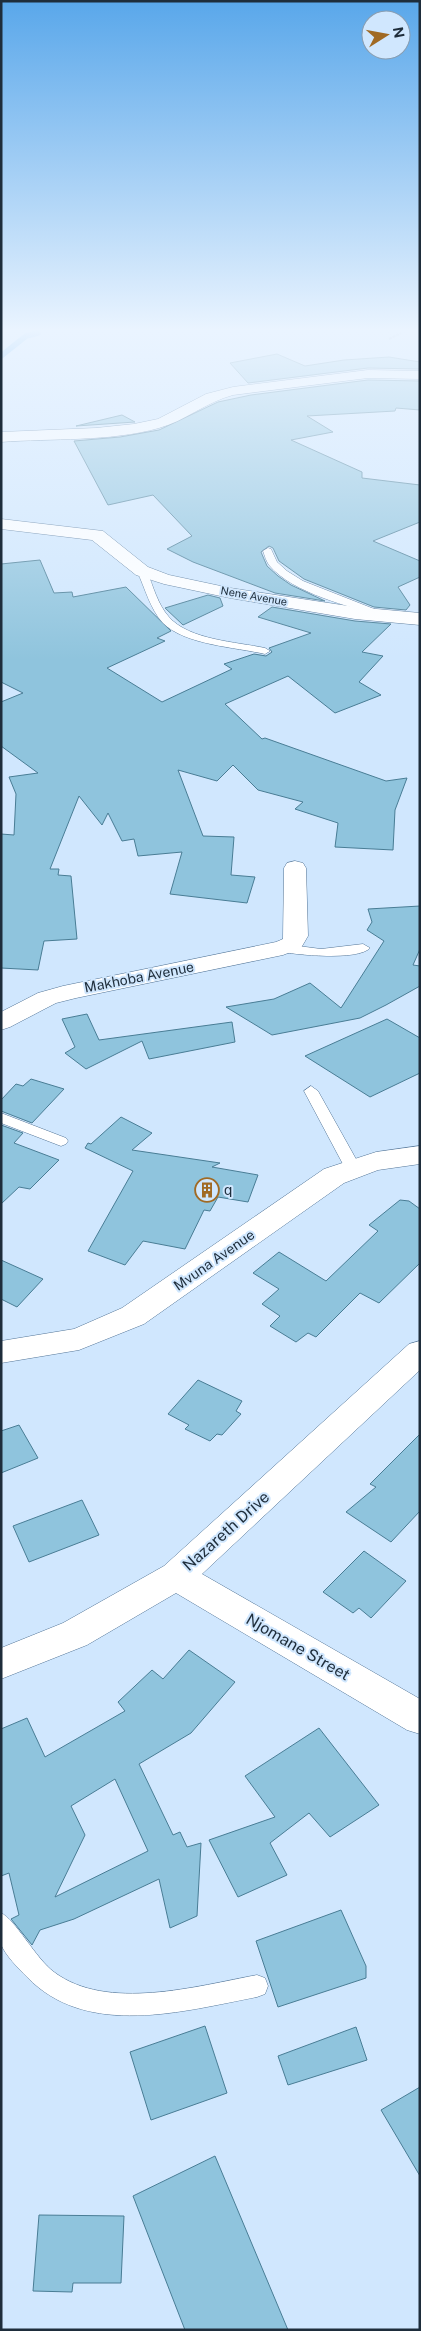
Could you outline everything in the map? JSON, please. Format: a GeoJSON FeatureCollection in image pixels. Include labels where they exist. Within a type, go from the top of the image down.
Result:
{"type":"FeatureCollection","features":[{"type":"Feature","properties":{"kind":"street","name":"Nene Avenue"},"geometry":{"type":"LineString","coordinates":[[1,524],[97,535],[142,570],[164,579],[202,588],[391,617],[420,619]]}},
{"type":"Feature","properties":{"kind":"street"},"geometry":{"type":"LineString","coordinates":[[283,948],[293,943],[296,936],[295,868]]}},
{"type":"Feature","properties":{"kind":"street","name":"Makhoba Avenue"},"geometry":{"type":"LineString","coordinates":[[1,1022],[47,998],[72,990],[283,948]]}},
{"type":"Feature","properties":{"kind":"street","name":"Mvuna Avenue"},"geometry":{"type":"LineString","coordinates":[[1,1352],[80,1339],[133,1316],[334,1176],[369,1161],[398,1156],[420,1155]]}},
{"type":"Feature","properties":{"kind":"street","name":"Nazareth Drive"},"geometry":{"type":"LineString","coordinates":[[1,1664],[75,1634],[176,1576],[420,1352]]}},
{"type":"Feature","properties":{"kind":"street","name":"Njomane Street"},"geometry":{"type":"LineString","coordinates":[[176,1576],[420,1718]]}},
{"type":"Feature","properties":{"kind":"lane"},"geometry":{"type":"LineString","coordinates":[[268,551],[268,558],[275,567],[288,577],[324,594],[391,617]]}},
{"type":"Feature","properties":{"kind":"lane"},"geometry":{"type":"LineString","coordinates":[[142,570],[164,618],[171,625],[200,637],[266,650]]}},
{"type":"Feature","properties":{"kind":"lane"},"geometry":{"type":"LineString","coordinates":[[283,948],[320,953],[363,948]]}},
{"type":"Feature","properties":{"kind":"lane"},"geometry":{"type":"LineString","coordinates":[[311,1091],[353,1168]]}},
{"type":"Feature","properties":{"kind":"lane"},"geometry":{"type":"LineString","coordinates":[[1,1118],[61,1140]]}},
{"type":"Feature","properties":{"kind":"lane"},"geometry":{"type":"LineString","coordinates":[[1,1924],[19,1953],[47,1981],[78,1998],[115,2004],[156,2004],[257,1986]]}},
{"type":"Feature","properties":{"kind":"building"},"geometry":{"type":"Polygon","coordinates":[[[74,442],[295,442],[362,472],[362,478],[420,485],[420,522],[373,541],[420,561],[420,577],[398,587],[410,605],[406,610],[374,607],[304,579],[279,561],[273,548],[269,546],[261,552],[267,566],[291,585],[325,601],[275,593],[193,562],[167,549],[192,536],[153,495],[108,505],[74,442]]]}},
{"type":"Feature","properties":{"kind":"building"},"geometry":{"type":"Polygon","coordinates":[[[40,560],[54,593],[72,592],[73,597],[126,587],[171,631],[157,638],[165,641],[107,668],[162,702],[232,669],[224,664],[254,654],[266,656],[272,652],[269,648],[311,633],[258,617],[272,607],[355,621],[391,624],[362,652],[383,656],[359,682],[381,695],[335,713],[288,676],[225,704],[262,739],[265,738],[386,781],[407,778],[395,810],[393,850],[335,847],[338,823],[295,809],[303,802],[258,790],[233,765],[217,781],[178,770],[203,836],[234,837],[231,875],[255,877],[247,903],[170,894],[182,852],[138,856],[134,839],[122,841],[108,813],[102,825],[79,796],[50,869],[59,869],[58,875],[71,876],[77,939],[44,941],[38,970],[1,968],[1,834],[14,835],[16,794],[9,777],[38,773],[1,746],[1,702],[23,693],[1,682],[1,564],[40,560]]]}},
{"type":"Feature","properties":{"kind":"building"},"geometry":{"type":"Polygon","coordinates":[[[208,595],[220,598],[223,606],[183,625],[165,608],[208,595]]]}},
{"type":"Feature","properties":{"kind":"building"},"geometry":{"type":"Polygon","coordinates":[[[420,906],[420,949],[413,965],[420,966],[420,986],[386,1005],[360,1018],[272,1035],[226,1007],[274,999],[310,983],[341,1008],[384,941],[367,930],[372,922],[368,909],[420,906]]]}},
{"type":"Feature","properties":{"kind":"building"},"geometry":{"type":"Polygon","coordinates":[[[87,1014],[99,1040],[232,1022],[235,1042],[149,1059],[142,1041],[86,1069],[65,1053],[75,1047],[62,1019],[87,1014]]]}},
{"type":"Feature","properties":{"kind":"building"},"geometry":{"type":"Polygon","coordinates":[[[387,1019],[420,1038],[420,1073],[370,1097],[305,1056],[387,1019]]]}},
{"type":"Feature","properties":{"kind":"building"},"geometry":{"type":"Polygon","coordinates":[[[31,1079],[64,1089],[32,1123],[1,1111],[1,1100],[16,1084],[23,1086],[31,1079]]]}},
{"type":"Feature","properties":{"kind":"building"},"geometry":{"type":"Polygon","coordinates":[[[121,1117],[152,1133],[132,1150],[220,1163],[212,1167],[258,1175],[248,1202],[218,1197],[210,1211],[204,1210],[185,1249],[143,1241],[125,1265],[88,1251],[133,1171],[85,1148],[88,1143],[91,1144],[121,1117]]]}},
{"type":"Feature","properties":{"kind":"building"},"geometry":{"type":"Polygon","coordinates":[[[1,1125],[23,1133],[14,1143],[59,1160],[30,1189],[19,1187],[1,1204],[1,1125]]]}},
{"type":"Feature","properties":{"kind":"building"},"geometry":{"type":"Polygon","coordinates":[[[400,1200],[409,1201],[420,1209],[420,1263],[379,1303],[360,1293],[316,1337],[308,1333],[296,1342],[270,1326],[280,1316],[262,1304],[279,1289],[253,1273],[279,1252],[326,1281],[378,1231],[369,1225],[400,1200]]]}},
{"type":"Feature","properties":{"kind":"building"},"geometry":{"type":"Polygon","coordinates":[[[1,1260],[43,1279],[17,1307],[1,1299],[1,1260]]]}},
{"type":"Feature","properties":{"kind":"building"},"geometry":{"type":"Polygon","coordinates":[[[198,1380],[242,1401],[236,1411],[241,1414],[222,1435],[217,1434],[210,1441],[185,1429],[189,1425],[168,1414],[198,1380]]]}},
{"type":"Feature","properties":{"kind":"building"},"geometry":{"type":"Polygon","coordinates":[[[19,1425],[38,1458],[1,1473],[1,1431],[19,1425]]]}},
{"type":"Feature","properties":{"kind":"building"},"geometry":{"type":"Polygon","coordinates":[[[420,1434],[420,1511],[391,1542],[346,1512],[376,1487],[370,1484],[420,1434]]]}},
{"type":"Feature","properties":{"kind":"building"},"geometry":{"type":"Polygon","coordinates":[[[82,1500],[99,1535],[29,1562],[13,1526],[82,1500]]]}},
{"type":"Feature","properties":{"kind":"building"},"geometry":{"type":"Polygon","coordinates":[[[364,1551],[406,1581],[371,1618],[359,1608],[353,1613],[323,1592],[364,1551]]]}},
{"type":"Feature","properties":{"kind":"building"},"geometry":{"type":"Polygon","coordinates":[[[189,1650],[235,1682],[191,1733],[139,1764],[173,1835],[180,1832],[187,1847],[201,1843],[197,1916],[170,1928],[159,1879],[74,1919],[40,1930],[32,1945],[11,1919],[19,1915],[9,1873],[1,1876],[1,1729],[27,1718],[45,1757],[125,1711],[118,1702],[152,1670],[163,1679],[189,1650]],[[115,1779],[71,1806],[85,1835],[55,1897],[148,1851],[115,1779]]]}},
{"type":"Feature","properties":{"kind":"building"},"geometry":{"type":"Polygon","coordinates":[[[319,1728],[379,1805],[330,1837],[309,1813],[270,1843],[287,1875],[238,1897],[209,1840],[275,1817],[245,1776],[319,1728]]]}},
{"type":"Feature","properties":{"kind":"building"},"geometry":{"type":"Polygon","coordinates":[[[341,1910],[366,1966],[366,1978],[278,2007],[256,1941],[341,1910]]]}},
{"type":"Feature","properties":{"kind":"building"},"geometry":{"type":"Polygon","coordinates":[[[205,2026],[227,2093],[151,2120],[130,2052],[205,2026]]]}},
{"type":"Feature","properties":{"kind":"building"},"geometry":{"type":"Polygon","coordinates":[[[356,2027],[367,2060],[288,2085],[278,2056],[356,2027]]]}},
{"type":"Feature","properties":{"kind":"building"},"geometry":{"type":"Polygon","coordinates":[[[420,2087],[420,2176],[381,2110],[420,2087]]]}},
{"type":"Feature","properties":{"kind":"building"},"geometry":{"type":"Polygon","coordinates":[[[215,2156],[288,2330],[185,2330],[133,2196],[215,2156]]]}},
{"type":"Feature","properties":{"kind":"building"},"geometry":{"type":"Polygon","coordinates":[[[39,2215],[124,2216],[121,2283],[73,2283],[72,2292],[33,2291],[39,2215]]]}},
{"type":"Feature","properties":{"kind":"place","name":"q"},"geometry":{"type":"Point","coordinates":[207,1190]}}]}
